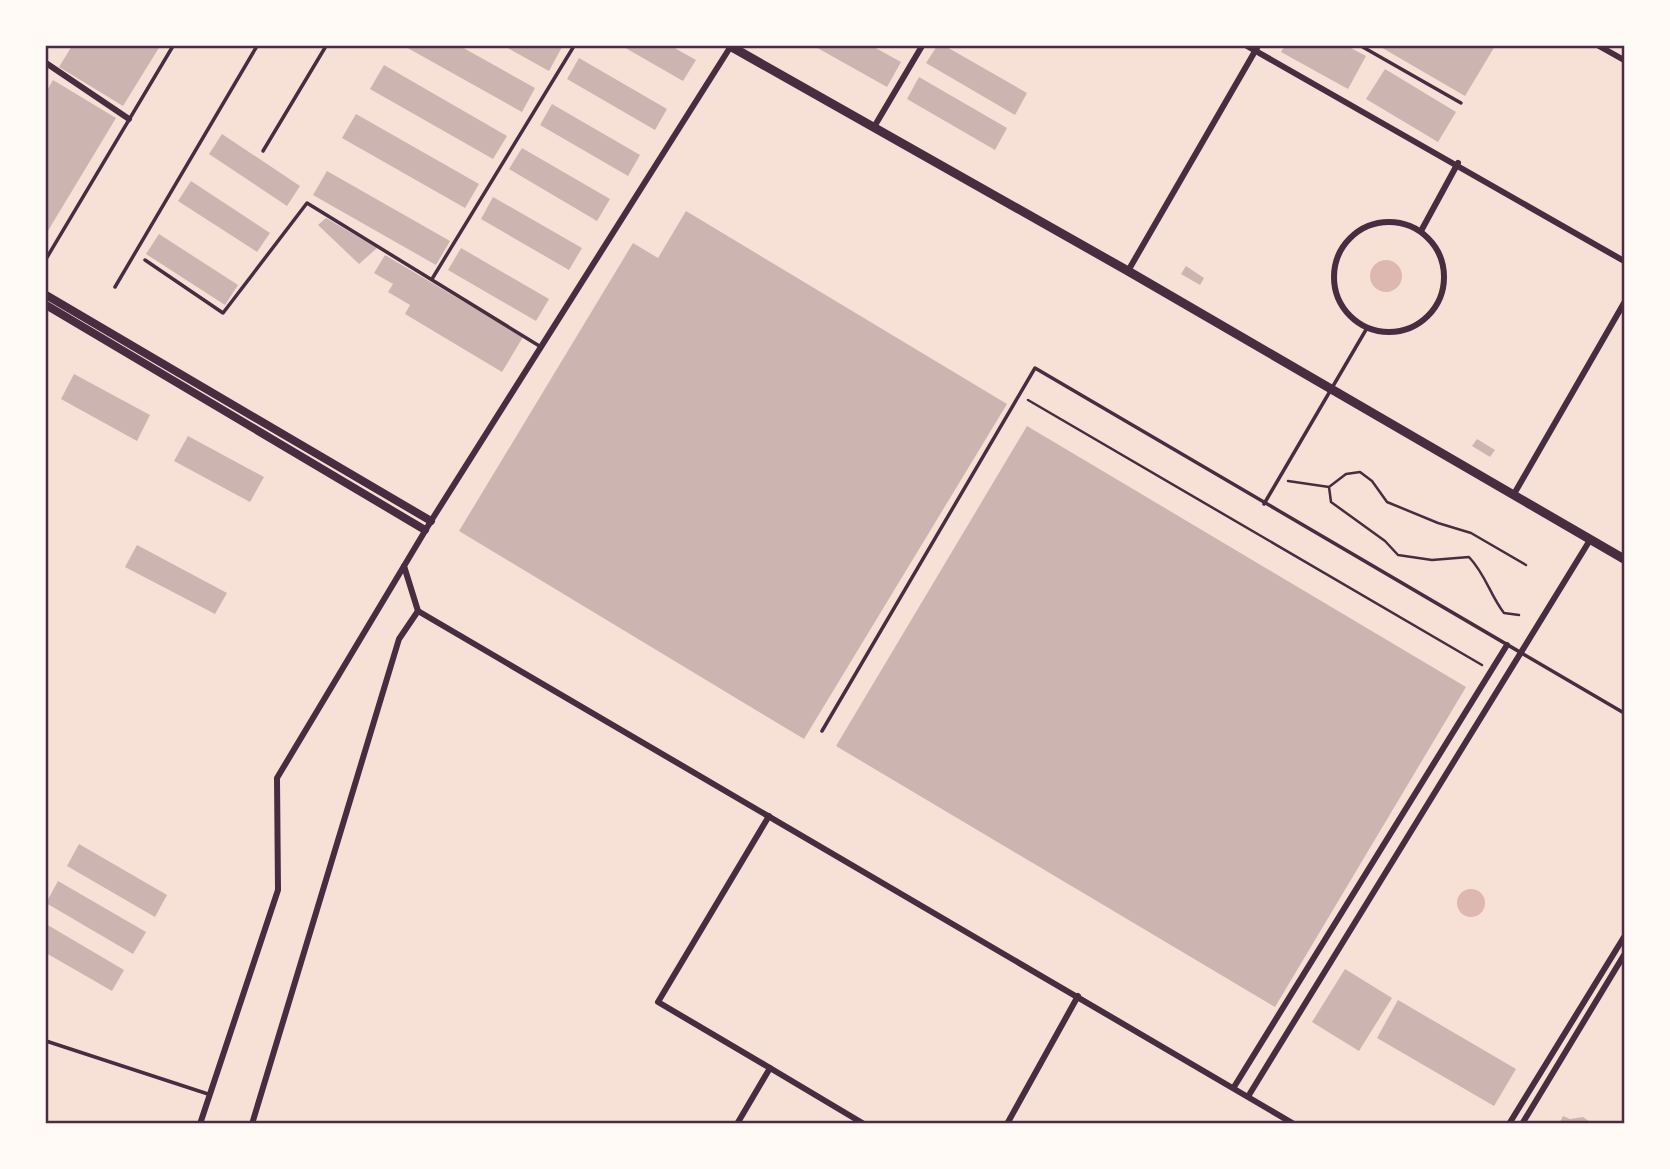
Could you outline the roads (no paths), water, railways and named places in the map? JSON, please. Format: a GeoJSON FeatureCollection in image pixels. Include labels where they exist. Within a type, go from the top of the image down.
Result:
{"type":"FeatureCollection","features":[{"type":"Feature","properties":{"kind":"main road"},"geometry":{"type":"LineString","coordinates":[[730,46],[1128,271],[1625,559]]}},
{"type":"Feature","properties":{"kind":"street"},"geometry":{"type":"LineString","coordinates":[[200,1124],[278,890],[277,778],[425,530],[730,46]]}},
{"type":"Feature","properties":{"kind":"street"},"geometry":{"type":"LineString","coordinates":[[874,127],[922,46]]}},
{"type":"Feature","properties":{"kind":"street"},"geometry":{"type":"LineString","coordinates":[[1247,46],[1256,48],[1625,261]]}},
{"type":"Feature","properties":{"kind":"street"},"geometry":{"type":"LineString","coordinates":[[1599,46],[1625,60]]}},
{"type":"Feature","properties":{"kind":"street"},"geometry":{"type":"LineString","coordinates":[[1128,271],[1256,48]]}},
{"type":"Feature","properties":{"kind":"street"},"geometry":{"type":"LineString","coordinates":[[46,64],[129,119]]}},
{"type":"Feature","properties":{"kind":"street"},"geometry":{"type":"LineString","coordinates":[[1421,231],[1458,163]]}},
{"type":"Feature","properties":{"kind":"street"},"geometry":{"type":"LineString","coordinates":[[1385,221],[1404,223],[1421,231],[1434,243],[1442,260],[1445,278],[1442,296],[1433,311],[1420,324],[1403,331],[1385,332],[1367,328],[1351,318],[1340,303],[1334,286],[1334,267],[1340,250],[1351,235],[1367,225],[1385,221]]}},
{"type":"Feature","properties":{"kind":"street"},"geometry":{"type":"LineString","coordinates":[[46,295],[431,521]]}},
{"type":"Feature","properties":{"kind":"street"},"geometry":{"type":"LineString","coordinates":[[1514,495],[1625,303]]}},
{"type":"Feature","properties":{"kind":"street"},"geometry":{"type":"LineString","coordinates":[[46,305],[425,530]]}},
{"type":"Feature","properties":{"kind":"street"},"geometry":{"type":"LineString","coordinates":[[1249,1095],[1590,540]]}},
{"type":"Feature","properties":{"kind":"street"},"geometry":{"type":"LineString","coordinates":[[404,566],[418,611],[1249,1095],[1294,1124]]}},
{"type":"Feature","properties":{"kind":"street"},"geometry":{"type":"LineString","coordinates":[[252,1124],[399,639],[418,611]]}},
{"type":"Feature","properties":{"kind":"street"},"geometry":{"type":"LineString","coordinates":[[1234,1087],[1507,645]]}},
{"type":"Feature","properties":{"kind":"street"},"geometry":{"type":"LineString","coordinates":[[769,816],[658,1002],[864,1124]]}},
{"type":"Feature","properties":{"kind":"street"},"geometry":{"type":"LineString","coordinates":[[1509,1124],[1625,937]]}},
{"type":"Feature","properties":{"kind":"street"},"geometry":{"type":"LineString","coordinates":[[1522,1124],[1625,955]]}},
{"type":"Feature","properties":{"kind":"street"},"geometry":{"type":"LineString","coordinates":[[1007,1124],[1078,996]]}},
{"type":"Feature","properties":{"kind":"street"},"geometry":{"type":"LineString","coordinates":[[737,1124],[770,1068]]}},
{"type":"Feature","properties":{"kind":"lane"},"geometry":{"type":"LineString","coordinates":[[46,259],[173,46]]}},
{"type":"Feature","properties":{"kind":"lane"},"geometry":{"type":"LineString","coordinates":[[115,287],[257,46]]}},
{"type":"Feature","properties":{"kind":"lane"},"geometry":{"type":"LineString","coordinates":[[262,151],[326,46]]}},
{"type":"Feature","properties":{"kind":"lane"},"geometry":{"type":"LineString","coordinates":[[432,279],[575,46]]}},
{"type":"Feature","properties":{"kind":"lane"},"geometry":{"type":"LineString","coordinates":[[1365,46],[1461,103]]}},
{"type":"Feature","properties":{"kind":"lane"},"geometry":{"type":"LineString","coordinates":[[145,260],[223,313],[307,204],[541,346]]}},
{"type":"Feature","properties":{"kind":"lane"},"geometry":{"type":"LineString","coordinates":[[1264,504],[1367,328]]}},
{"type":"Feature","properties":{"kind":"lane"},"geometry":{"type":"LineString","coordinates":[[822,731],[1035,368],[1625,713]]}},
{"type":"Feature","properties":{"kind":"lane"},"geometry":{"type":"LineString","coordinates":[[46,1041],[208,1094]]}}]}
